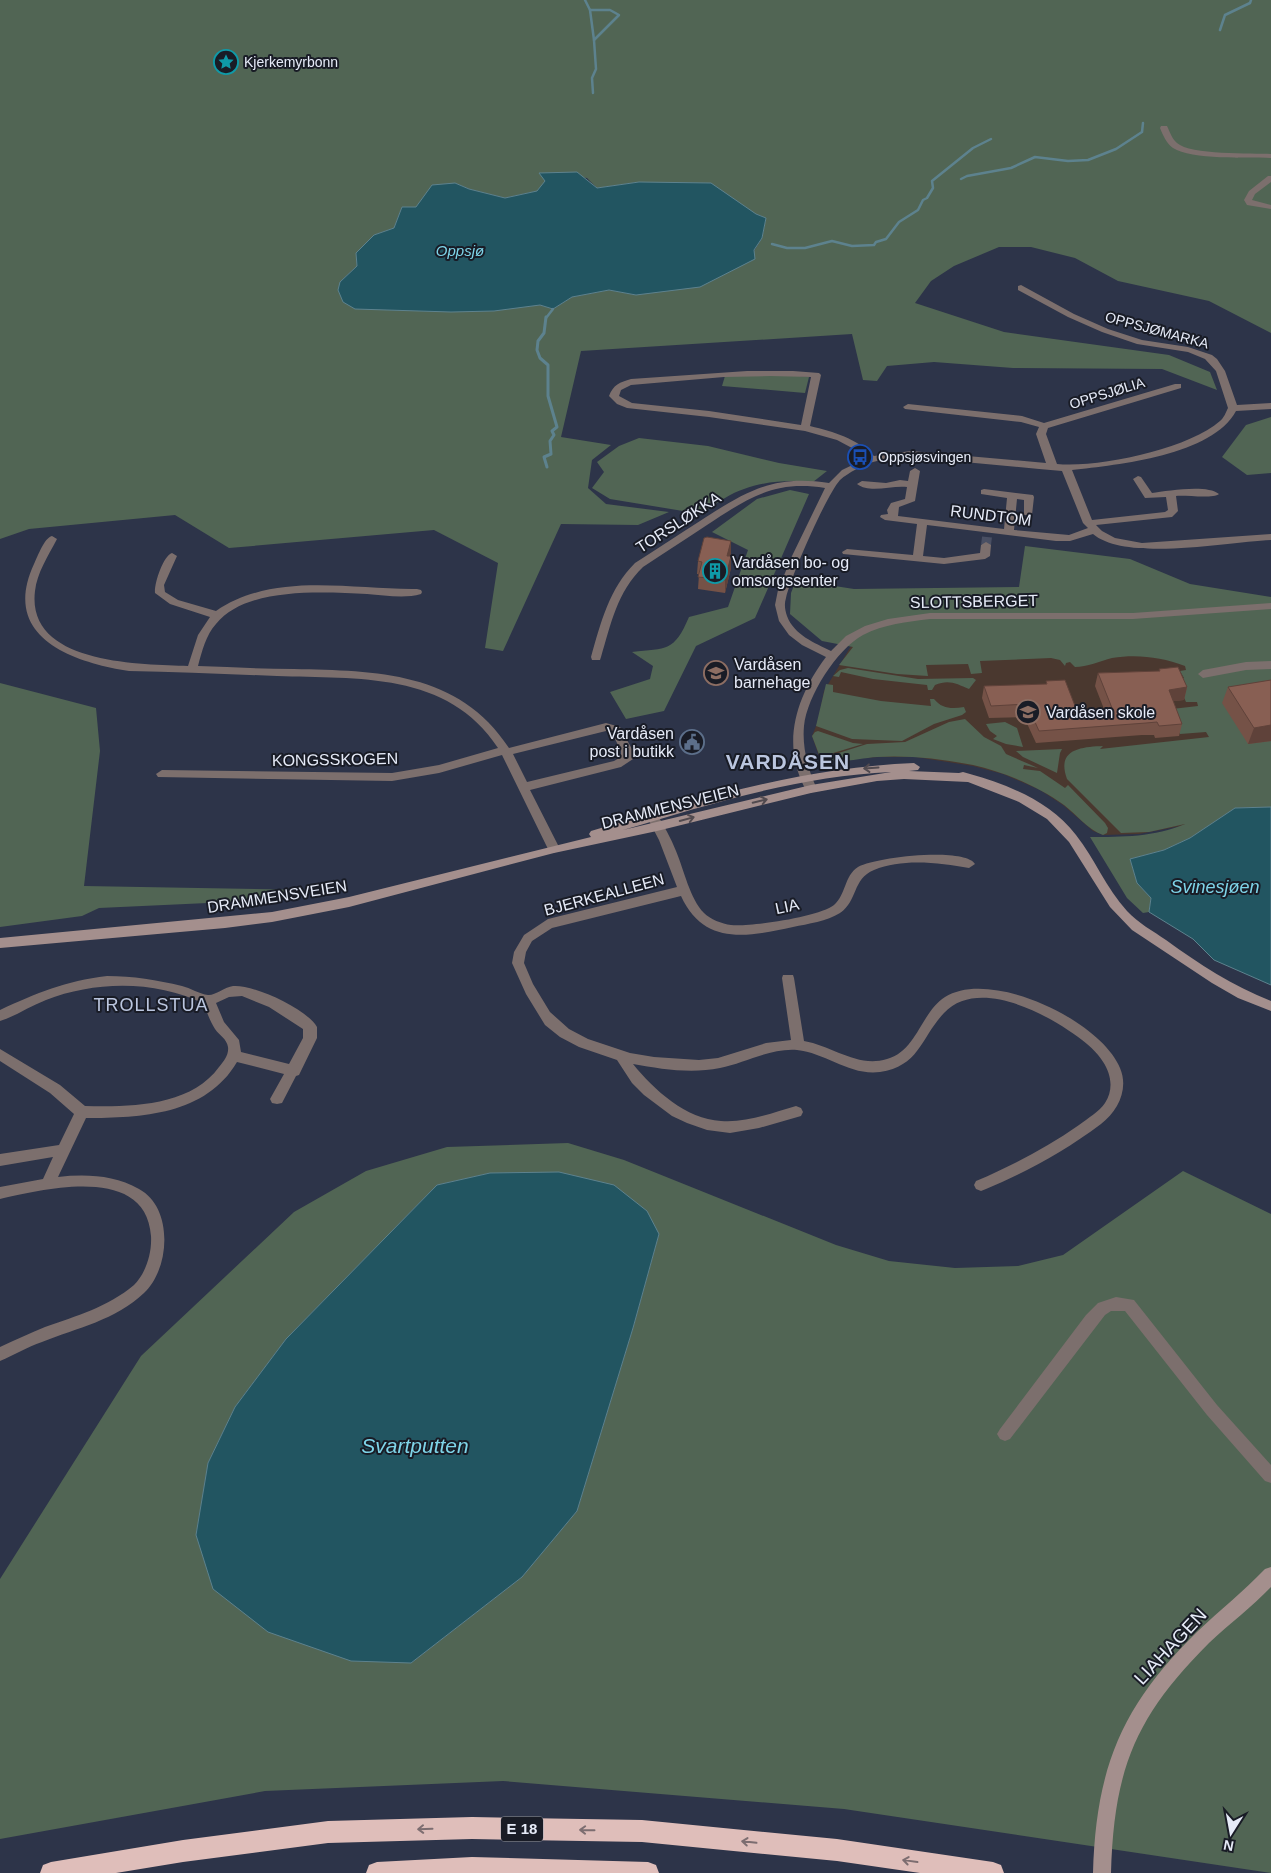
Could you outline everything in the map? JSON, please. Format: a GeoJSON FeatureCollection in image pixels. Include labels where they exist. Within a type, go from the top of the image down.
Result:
{"type":"FeatureCollection","features":[{"type":"Feature","properties":{"kind":"highway","name":"E 18"},"geometry":{"type":"LineString","coordinates":[[51,1873],[183,1851],[328,1832],[472,1828],[642,1831],[837,1850],[993,1873]]}},
{"type":"Feature","properties":{"kind":"highway"},"geometry":{"type":"LineString","coordinates":[[377,1873],[472,1868],[648,1873]]}},
{"type":"Feature","properties":{"kind":"main road","name":"DRAMMENSVEIEN"},"geometry":{"type":"LineString","coordinates":[[0,943],[225,923],[280,916],[349,902],[554,849],[655,822],[805,777],[859,768],[915,766],[956,773],[1004,789],[1044,812],[1060,824],[1072,837],[1112,902],[1131,921],[1231,990],[1271,1006]]}},
{"type":"Feature","properties":{"kind":"main road","name":"DRAMMENSVEIEN"},"geometry":{"type":"LineString","coordinates":[[655,822],[877,777],[904,775],[970,778]]}},
{"type":"Feature","properties":{"kind":"main road","name":"LIAHAGEN"},"geometry":{"type":"LineString","coordinates":[[1102,1873],[1104,1813],[1127,1736],[1140,1711],[1160,1684],[1198,1644],[1271,1575]]}},
{"type":"Feature","properties":{"kind":"street"},"geometry":{"type":"LineString","coordinates":[[1164,128],[1169,139],[1177,147],[1193,151],[1271,156]]}},
{"type":"Feature","properties":{"kind":"street"},"geometry":{"type":"LineString","coordinates":[[1271,178],[1252,193],[1248,200],[1250,203],[1271,207]]}},
{"type":"Feature","properties":{"kind":"street","name":"OPPSJØMARKA"},"geometry":{"type":"LineString","coordinates":[[1022,288],[1105,332],[1201,354],[1214,361],[1233,408]]}},
{"type":"Feature","properties":{"kind":"street"},"geometry":{"type":"LineString","coordinates":[[805,428],[816,375],[778,372],[710,375],[631,382],[620,385],[615,390],[614,396],[620,402],[630,406],[709,414],[805,428],[841,436],[872,459]]}},
{"type":"Feature","properties":{"kind":"street","name":"OPPSJØLIA"},"geometry":{"type":"LineString","coordinates":[[1044,426],[1178,386]]}},
{"type":"Feature","properties":{"kind":"street"},"geometry":{"type":"LineString","coordinates":[[833,656],[793,634],[784,622],[780,608],[780,599],[784,586],[831,486],[835,480],[851,468],[872,459],[891,455],[911,454],[1053,468],[1142,458],[1189,443],[1219,428],[1233,408],[1271,406]]}},
{"type":"Feature","properties":{"kind":"street"},"geometry":{"type":"LineString","coordinates":[[908,407],[1022,420],[1044,426],[1041,434],[1053,468]]}},
{"type":"Feature","properties":{"kind":"street"},"geometry":{"type":"LineString","coordinates":[[1066,468],[1090,527],[1118,542],[1159,547],[1271,536]]}},
{"type":"Feature","properties":{"kind":"street"},"geometry":{"type":"LineString","coordinates":[[862,484],[886,486],[900,483],[913,484],[915,471]]}},
{"type":"Feature","properties":{"kind":"street"},"geometry":{"type":"LineString","coordinates":[[1138,478],[1150,499],[1170,494],[1191,492],[1214,494]]}},
{"type":"Feature","properties":{"kind":"street","name":"TORSLØKKA"},"geometry":{"type":"LineString","coordinates":[[596,656],[620,587],[629,574],[639,565],[743,497],[759,489],[774,484],[792,483],[831,486]]}},
{"type":"Feature","properties":{"kind":"street","name":"RUNDTOM"},"geometry":{"type":"LineString","coordinates":[[913,484],[910,501],[895,505],[889,517],[922,521],[987,537],[1009,532],[1070,538],[1090,527],[1168,515],[1173,511],[1174,505],[1170,494]]}},
{"type":"Feature","properties":{"kind":"street"},"geometry":{"type":"LineString","coordinates":[[984,492],[1029,497],[1028,513]]}},
{"type":"Feature","properties":{"kind":"street"},"geometry":{"type":"LineString","coordinates":[[1009,532],[1012,496]]}},
{"type":"Feature","properties":{"kind":"street"},"geometry":{"type":"LineString","coordinates":[[1011,511],[1039,514]]}},
{"type":"Feature","properties":{"kind":"street"},"geometry":{"type":"LineString","coordinates":[[918,559],[922,521]]}},
{"type":"Feature","properties":{"kind":"street"},"geometry":{"type":"LineString","coordinates":[[847,552],[944,561],[986,556],[987,537]]}},
{"type":"Feature","properties":{"kind":"street"},"geometry":{"type":"LineString","coordinates":[[52,539],[37,568],[31,585],[29,600],[34,621],[50,640],[71,653],[103,664],[350,675],[392,679],[436,691],[469,708],[493,730],[525,787],[554,849]]}},
{"type":"Feature","properties":{"kind":"street"},"geometry":{"type":"LineString","coordinates":[[172,556],[159,585],[160,593],[174,602],[217,616]]}},
{"type":"Feature","properties":{"kind":"street"},"geometry":{"type":"LineString","coordinates":[[192,669],[202,637],[217,616],[243,601],[278,590],[301,589],[388,594],[417,592]]}},
{"type":"Feature","properties":{"kind":"street","name":"SLOTTSBERGET"},"geometry":{"type":"LineString","coordinates":[[811,789],[805,777],[801,760],[799,720],[810,694],[833,656],[850,639],[871,627],[901,619],[964,616],[1133,616],[1271,606]]}},
{"type":"Feature","properties":{"kind":"street"},"geometry":{"type":"LineString","coordinates":[[1203,674],[1246,666],[1271,665]]}},
{"type":"Feature","properties":{"kind":"street","name":"KONGSSKOGEN"},"geometry":{"type":"LineString","coordinates":[[162,774],[392,777],[439,769],[606,727],[616,730],[627,750],[627,759],[617,764],[554,782],[525,787]]}},
{"type":"Feature","properties":{"kind":"street","name":"LIA"},"geometry":{"type":"LineString","coordinates":[[655,822],[667,843],[685,890],[699,916],[717,926],[730,930],[757,929],[823,915],[836,910],[847,899],[853,879],[860,872],[874,865],[916,859],[969,864]]}},
{"type":"Feature","properties":{"kind":"street","name":"BJERKEALLEEN"},"geometry":{"type":"LineString","coordinates":[[685,890],[548,924],[528,938],[520,952],[518,963],[520,972],[550,1020],[577,1041],[621,1055],[664,1065],[697,1066],[719,1063],[760,1050],[784,1045],[798,1045],[847,1063],[870,1067],[896,1062],[908,1054],[940,1008],[963,994],[978,992],[996,994],[1037,1008],[1066,1023],[1100,1047],[1109,1058],[1115,1071],[1117,1083],[1115,1094],[1108,1109],[1062,1145],[1026,1167],[981,1185]]}},
{"type":"Feature","properties":{"kind":"street"},"geometry":{"type":"LineString","coordinates":[[788,978],[798,1045]]}},
{"type":"Feature","properties":{"kind":"street"},"geometry":{"type":"LineString","coordinates":[[0,1016],[43,996],[67,988],[121,979],[196,994],[209,1001],[218,1023],[235,1045],[234,1056],[222,1073],[210,1085],[180,1102],[156,1110],[137,1112],[82,1112],[55,1089],[0,1054]]}},
{"type":"Feature","properties":{"kind":"street"},"geometry":{"type":"LineString","coordinates":[[209,1001],[235,990],[250,992],[303,1020],[310,1027],[310,1038],[294,1071],[277,1099]]}},
{"type":"Feature","properties":{"kind":"street"},"geometry":{"type":"LineString","coordinates":[[621,1055],[626,1068],[639,1081],[663,1101],[695,1121],[718,1127],[743,1126],[796,1112]]}},
{"type":"Feature","properties":{"kind":"street"},"geometry":{"type":"LineString","coordinates":[[234,1056],[294,1071]]}},
{"type":"Feature","properties":{"kind":"street"},"geometry":{"type":"LineString","coordinates":[[48,1183],[82,1112]]}},
{"type":"Feature","properties":{"kind":"street"},"geometry":{"type":"LineString","coordinates":[[0,1160],[63,1150]]}},
{"type":"Feature","properties":{"kind":"street"},"geometry":{"type":"LineString","coordinates":[[0,1193],[48,1183],[77,1180],[108,1182],[133,1191],[148,1206],[157,1224],[160,1244],[152,1268],[142,1287],[120,1306],[97,1317],[35,1338],[0,1354]]}},
{"type":"Feature","properties":{"kind":"street"},"geometry":{"type":"LineString","coordinates":[[1005,1434],[1091,1320],[1104,1305],[1117,1303],[1129,1306],[1212,1410],[1271,1476]]}},
{"type":"Feature","properties":{"kind":"shaded area"},"geometry":{"type":"Polygon","coordinates":[[[0,0],[1271,0],[1271,333],[1209,301],[1118,281],[1075,258],[1031,247],[999,247],[954,266],[931,281],[915,303],[1004,332],[1169,355],[1210,372],[1217,390],[1162,369],[1013,368],[934,362],[887,366],[877,381],[863,380],[852,334],[581,351],[561,437],[611,445],[592,460],[588,488],[606,504],[669,512],[638,525],[561,524],[503,651],[485,648],[498,563],[434,530],[229,548],[175,515],[29,529],[0,539],[0,0]],[[540,173],[546,181],[537,191],[505,198],[469,189],[455,183],[416,207],[402,207],[394,228],[374,235],[356,253],[357,266],[340,282],[518,306],[540,305],[553,309],[572,297],[609,290],[636,295],[754,251],[762,238],[766,218],[756,214],[639,182],[597,188],[587,178],[540,173]]]}},
{"type":"Feature","properties":{"kind":"shaded area"},"geometry":{"type":"Polygon","coordinates":[[[780,374],[809,377],[805,393],[722,386],[725,376],[780,374]]]}},
{"type":"Feature","properties":{"kind":"shaded area"},"geometry":{"type":"Polygon","coordinates":[[[1271,417],[1271,473],[1247,475],[1222,457],[1246,425],[1271,417]]]}},
{"type":"Feature","properties":{"kind":"shaded area"},"geometry":{"type":"Polygon","coordinates":[[[639,438],[708,446],[779,463],[827,471],[813,482],[795,481],[761,484],[738,491],[697,516],[683,511],[610,499],[592,488],[604,472],[597,462],[619,446],[639,438]]]}},
{"type":"Feature","properties":{"kind":"shaded area"},"geometry":{"type":"Polygon","coordinates":[[[790,490],[809,494],[755,618],[696,646],[664,711],[626,719],[610,692],[650,679],[653,666],[632,652],[654,650],[668,646],[679,637],[689,617],[728,607],[748,550],[712,532],[757,499],[790,490]]]}},
{"type":"Feature","properties":{"kind":"shaded area"},"geometry":{"type":"Polygon","coordinates":[[[1025,546],[1130,559],[1190,584],[1271,597],[1271,807],[1235,808],[1190,838],[1164,850],[1130,859],[1137,883],[1151,898],[1149,912],[1143,913],[1127,898],[1090,837],[1150,834],[1185,824],[1149,832],[1121,833],[1067,779],[1064,769],[1065,761],[1073,752],[1087,747],[1103,746],[1100,749],[1209,737],[1206,732],[1180,734],[1174,719],[1163,710],[1198,706],[1197,702],[1186,702],[1177,681],[1184,678],[1180,671],[1186,670],[1185,666],[1158,658],[1131,656],[1112,658],[1075,667],[1070,662],[1066,663],[1065,666],[1060,660],[1051,658],[980,661],[982,673],[971,674],[968,664],[926,665],[928,676],[897,674],[839,665],[853,647],[822,641],[790,614],[791,593],[796,580],[854,589],[1019,587],[1025,546]]]}},
{"type":"Feature","properties":{"kind":"shaded area"},"geometry":{"type":"Polygon","coordinates":[[[861,636],[1178,647],[1243,801],[1186,825],[1139,834],[1103,835],[1093,831],[1063,805],[1040,790],[1003,774],[973,766],[916,757],[823,760],[819,756],[812,736],[818,721],[824,691],[851,646],[861,636]]]}},
{"type":"Feature","properties":{"kind":"shaded area"},"geometry":{"type":"Polygon","coordinates":[[[848,668],[918,679],[973,678],[976,680],[969,689],[961,685],[945,682],[935,685],[932,690],[928,690],[927,685],[873,679],[841,672],[839,677],[833,676],[840,670],[848,668]]]}},
{"type":"Feature","properties":{"kind":"shaded area"},"geometry":{"type":"Polygon","coordinates":[[[0,683],[96,708],[100,751],[84,886],[313,890],[251,901],[99,908],[82,916],[0,927],[0,683]]]}},
{"type":"Feature","properties":{"kind":"shaded area"},"geometry":{"type":"Polygon","coordinates":[[[826,684],[833,685],[833,692],[881,701],[931,706],[930,699],[934,699],[940,705],[948,708],[964,707],[966,712],[934,724],[902,741],[852,739],[816,726],[826,684]]]}},
{"type":"Feature","properties":{"kind":"shaded area"},"geometry":{"type":"Polygon","coordinates":[[[965,719],[984,737],[1001,746],[1006,754],[1038,768],[1024,765],[1023,769],[1040,771],[1065,788],[1068,785],[1105,823],[1108,828],[1107,833],[1103,835],[1092,829],[1064,805],[1043,792],[1020,780],[985,768],[913,757],[877,757],[844,761],[824,759],[867,744],[905,742],[949,722],[965,719]]]}},
{"type":"Feature","properties":{"kind":"shaded area"},"geometry":{"type":"Polygon","coordinates":[[[1005,722],[1017,728],[1023,747],[993,739],[997,736],[990,731],[986,724],[1005,722]]]}},
{"type":"Feature","properties":{"kind":"shaded area"},"geometry":{"type":"Polygon","coordinates":[[[818,731],[853,743],[863,744],[820,757],[812,736],[818,731]]]}},
{"type":"Feature","properties":{"kind":"shaded area"},"geometry":{"type":"Polygon","coordinates":[[[1062,749],[1057,773],[1023,757],[1016,751],[1062,749]]]}},
{"type":"Feature","properties":{"kind":"shaded area"},"geometry":{"type":"Polygon","coordinates":[[[568,1143],[624,1160],[836,1245],[889,1261],[955,1268],[1018,1266],[1063,1255],[1183,1171],[1271,1214],[1271,1873],[844,1809],[503,1781],[265,1791],[0,1839],[0,1579],[141,1356],[294,1212],[366,1171],[447,1147],[568,1143]],[[490,1173],[437,1185],[286,1339],[235,1407],[208,1463],[196,1535],[411,1663],[522,1577],[577,1511],[633,1328],[659,1234],[523,1174],[490,1173]]]}},
{"type":"Feature","properties":{"kind":"water","name":"Oppsjø"},"geometry":{"type":"Polygon","coordinates":[[[577,172],[597,188],[639,182],[711,183],[756,214],[766,218],[762,238],[754,250],[755,259],[700,287],[636,295],[609,290],[572,297],[553,309],[540,305],[494,311],[451,312],[355,309],[343,302],[338,290],[340,282],[357,266],[356,253],[374,235],[394,228],[402,207],[416,207],[432,185],[455,183],[469,189],[505,198],[537,191],[545,181],[539,173],[577,172]]]}},
{"type":"Feature","properties":{"kind":"water","name":"Svinesjøen"},"geometry":{"type":"Polygon","coordinates":[[[1271,807],[1271,985],[1214,960],[1193,939],[1149,912],[1151,898],[1137,883],[1130,859],[1164,850],[1190,838],[1235,808],[1271,807]]]}},
{"type":"Feature","properties":{"kind":"water","name":"Svartputten"},"geometry":{"type":"Polygon","coordinates":[[[559,1172],[614,1185],[647,1211],[659,1234],[633,1328],[577,1511],[522,1577],[411,1663],[351,1661],[268,1632],[213,1589],[196,1535],[208,1463],[235,1407],[286,1339],[437,1185],[490,1173],[559,1172]]]}},
{"type":"Feature","properties":{"kind":"building","name":"Vardåsen bo- og omsorgssenter"},"geometry":{"type":"Polygon","coordinates":[[[704,538],[731,541],[727,556],[731,556],[725,580],[698,577],[702,562],[698,561],[704,538]]]}},
{"type":"Feature","properties":{"kind":"building"},"geometry":{"type":"Polygon","coordinates":[[[1178,667],[1187,687],[1169,690],[1182,724],[1159,726],[1157,722],[1039,731],[1027,704],[991,706],[984,686],[1047,684],[1046,681],[1065,680],[1077,711],[1112,708],[1098,673],[1160,671],[1159,669],[1178,667]]]}},
{"type":"Feature","properties":{"kind":"building"},"geometry":{"type":"Polygon","coordinates":[[[1271,680],[1271,725],[1254,728],[1228,687],[1271,680]]]}},
{"type":"Feature","properties":{"kind":"waterway"},"geometry":{"type":"LineString","coordinates":[[585,0],[590,10]]}},
{"type":"Feature","properties":{"kind":"waterway"},"geometry":{"type":"LineString","coordinates":[[1220,30],[1225,15],[1250,3],[1251,0]]}},
{"type":"Feature","properties":{"kind":"waterway"},"geometry":{"type":"LineString","coordinates":[[590,10],[610,10],[619,15],[594,40]]}},
{"type":"Feature","properties":{"kind":"waterway"},"geometry":{"type":"LineString","coordinates":[[590,10],[594,40]]}},
{"type":"Feature","properties":{"kind":"waterway"},"geometry":{"type":"LineString","coordinates":[[593,93],[592,78],[596,69],[594,40]]}},
{"type":"Feature","properties":{"kind":"waterway"},"geometry":{"type":"LineString","coordinates":[[961,179],[967,176],[1011,168],[1035,157],[1068,161],[1088,160],[1116,149],[1142,132],[1143,123]]}},
{"type":"Feature","properties":{"kind":"waterway"},"geometry":{"type":"LineString","coordinates":[[772,244],[787,248],[805,248],[832,241],[852,246],[874,245],[876,242],[886,239],[899,222],[918,210],[923,200],[927,198],[933,188],[932,181],[973,148],[991,139]]}},
{"type":"Feature","properties":{"kind":"waterway"},"geometry":{"type":"LineString","coordinates":[[546,318],[553,309]]}},
{"type":"Feature","properties":{"kind":"waterway"},"geometry":{"type":"LineString","coordinates":[[546,317],[544,333],[538,341],[537,350],[540,358],[548,365],[548,396],[557,427],[552,431],[554,435],[550,441],[551,454],[544,457],[547,467]]}},
{"type":"Feature","properties":{"kind":"tunnel"},"geometry":{"type":"LineString","coordinates":[[986,545],[987,537]]}},
{"type":"Feature","properties":{"kind":"place","name":"Kjerkemyrbonn"},"geometry":{"type":"Point","coordinates":[226,62]}},
{"type":"Feature","properties":{"kind":"place","name":"Oppsjøsvingen"},"geometry":{"type":"Point","coordinates":[860,457]}},
{"type":"Feature","properties":{"kind":"place","name":"Vardåsen bo- og omsorgssenter"},"geometry":{"type":"Point","coordinates":[715,571]}},
{"type":"Feature","properties":{"kind":"place","name":"Vardåsen barnehage"},"geometry":{"type":"Point","coordinates":[716,673]}},
{"type":"Feature","properties":{"kind":"place","name":"Vardåsen skole"},"geometry":{"type":"Point","coordinates":[1028,712]}},
{"type":"Feature","properties":{"kind":"place","name":"Vardåsen post i butikk"},"geometry":{"type":"Point","coordinates":[692,742]}},
{"type":"Feature","properties":{"kind":"district","name":"VARDÅSEN"},"geometry":{"type":"Point","coordinates":[788,762]}},
{"type":"Feature","properties":{"kind":"district","name":"TROLLSTUA"},"geometry":{"type":"Point","coordinates":[151,1005]}}]}
